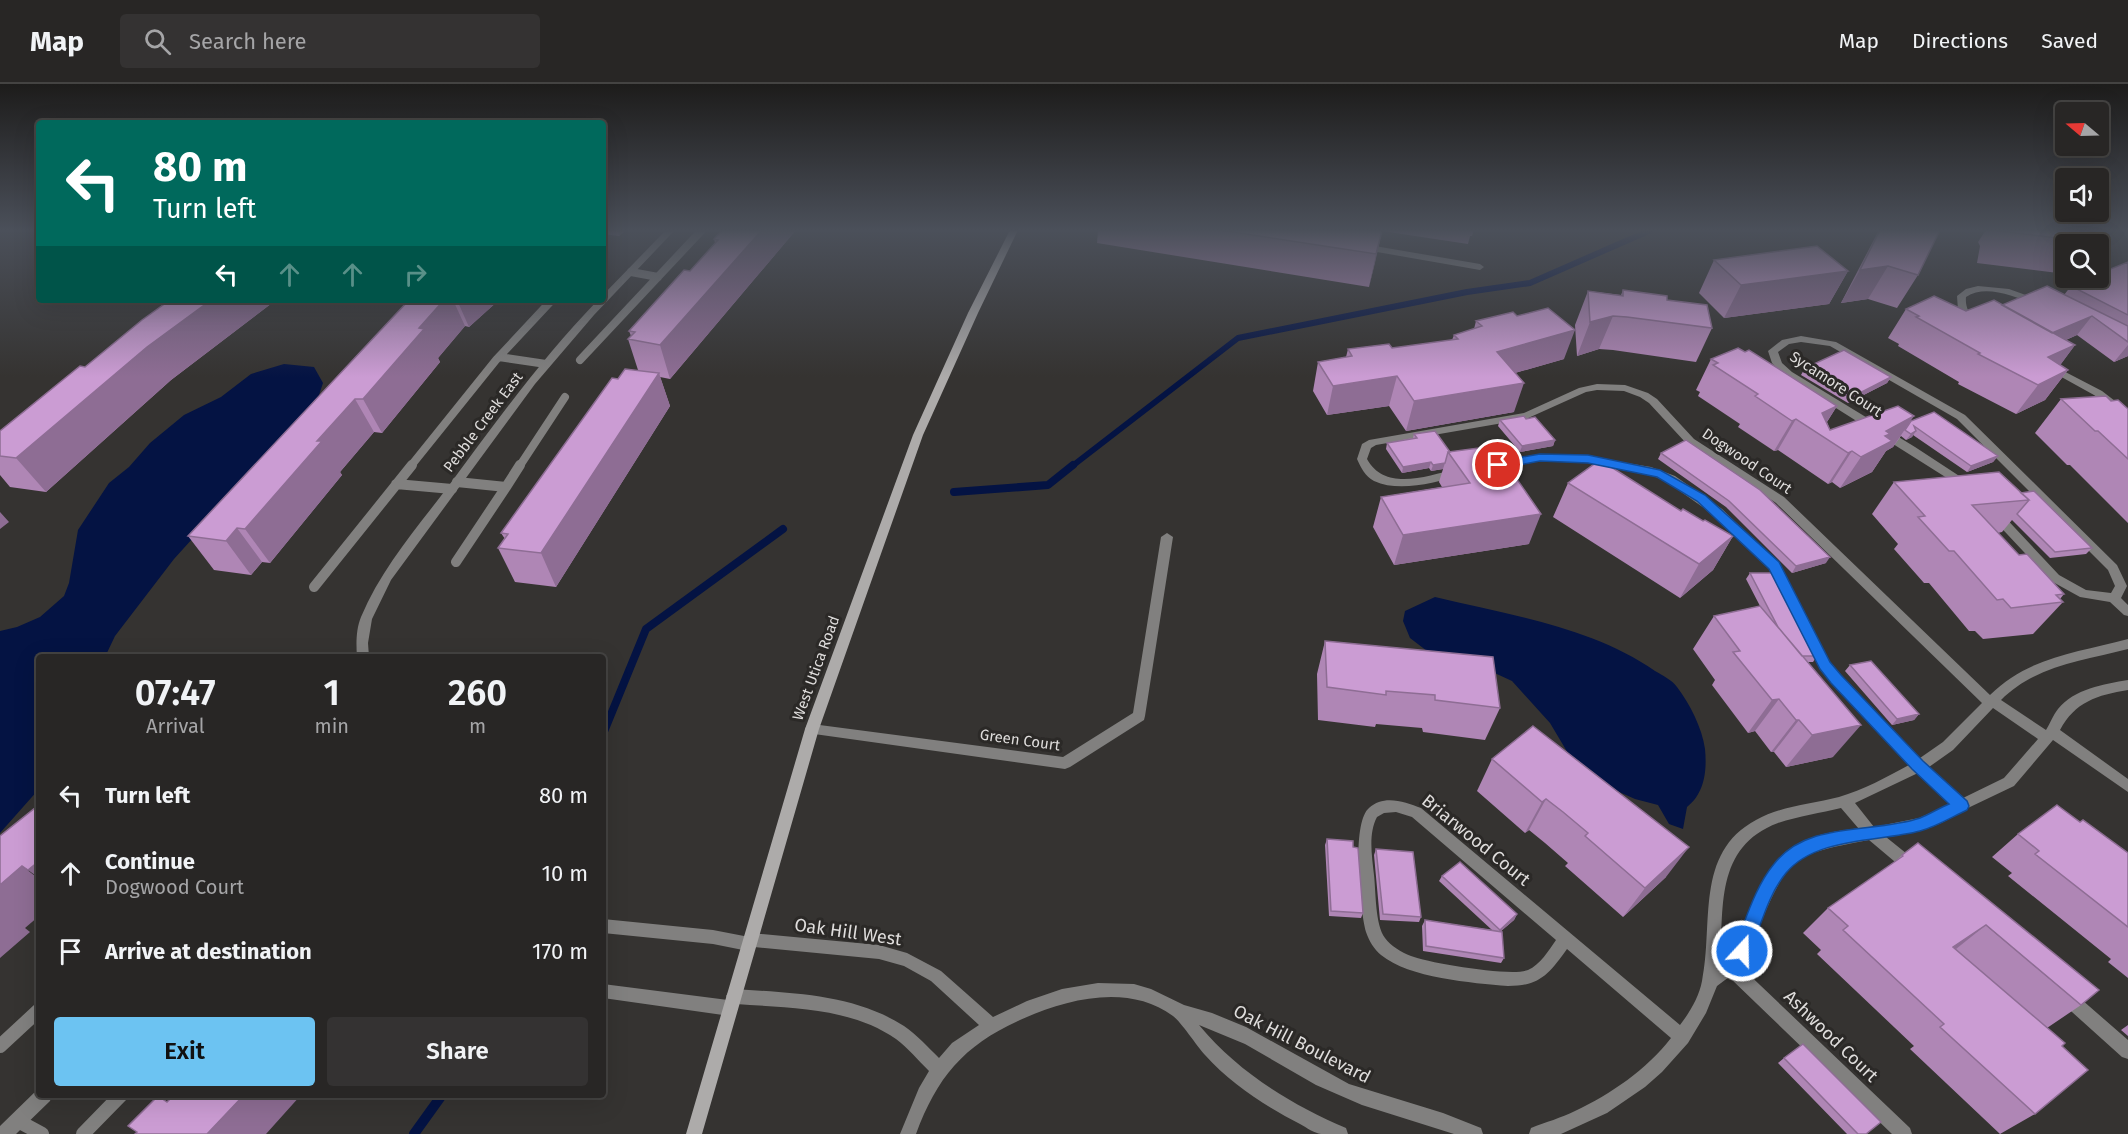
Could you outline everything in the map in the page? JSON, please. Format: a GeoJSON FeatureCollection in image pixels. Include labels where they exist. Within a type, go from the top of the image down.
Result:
{"type":"FeatureCollection","features":[{"type":"Feature","properties":{"kind":"street","name":"Pebble Creek East"},"geometry":{"type":"LineString","coordinates":[[606,297],[623,279]]}},
{"type":"Feature","properties":{"kind":"street","name":"West Utica Road"},"geometry":{"type":"LineString","coordinates":[[694,1134],[812,729],[918,435],[990,279]]}},
{"type":"Feature","properties":{"kind":"street"},"geometry":{"type":"LineString","coordinates":[[1976,325],[1965,316],[1961,305],[1962,296],[1969,291],[1979,289],[1995,291],[2043,304]]}},
{"type":"Feature","properties":{"kind":"street","name":"Pebble Creek East"},"geometry":{"type":"LineString","coordinates":[[363,654],[366,619],[377,592],[454,485],[546,364],[601,303]]}},
{"type":"Feature","properties":{"kind":"street","name":"Sycamore Court"},"geometry":{"type":"LineString","coordinates":[[1972,491],[1937,465],[1792,377],[1774,360],[1773,351],[1786,340],[1811,339],[1833,344],[1961,417],[2113,568],[2121,586],[2118,594],[2113,598]]}},
{"type":"Feature","properties":{"kind":"street"},"geometry":{"type":"LineString","coordinates":[[2046,364],[2098,393],[2128,416]]}},
{"type":"Feature","properties":{"kind":"street","name":"Dogwood Court"},"geometry":{"type":"LineString","coordinates":[[1961,806],[1918,765],[1825,666],[1774,566],[1701,498],[1660,474],[1573,457],[1540,458],[1397,483],[1377,477],[1365,466],[1362,459],[1366,446],[1373,442],[1526,416],[1583,390],[1612,387],[1644,394],[1690,441],[1780,500],[1991,701]]}},
{"type":"Feature","properties":{"kind":"street"},"geometry":{"type":"LineString","coordinates":[[1987,506],[2055,578],[2084,594],[2113,598],[2128,612]]}},
{"type":"Feature","properties":{"kind":"street","name":"Green Court"},"geometry":{"type":"LineString","coordinates":[[812,729],[1065,763],[1139,716],[1167,537]]}},
{"type":"Feature","properties":{"kind":"street"},"geometry":{"type":"LineString","coordinates":[[1537,1134],[1612,1102],[1643,1080],[1682,1037],[1699,1012],[1710,982],[1718,884],[1725,862],[1752,828],[1770,819],[1844,801],[1885,784],[1947,747],[1991,701],[2021,677],[2088,652],[2128,644]]}},
{"type":"Feature","properties":{"kind":"street"},"geometry":{"type":"LineString","coordinates":[[1710,982],[1730,967],[1742,951],[1759,906],[1780,868],[1798,852],[1819,843],[1921,825],[2009,782],[2049,735],[2063,712],[2082,698],[2103,689],[2128,686]]}},
{"type":"Feature","properties":{"kind":"street"},"geometry":{"type":"LineString","coordinates":[[1991,701],[2128,786]]}},
{"type":"Feature","properties":{"kind":"street"},"geometry":{"type":"LineString","coordinates":[[1844,801],[1872,834],[1926,878]]}},
{"type":"Feature","properties":{"kind":"street","name":"Briarwood Court"},"geometry":{"type":"LineString","coordinates":[[1566,939],[1535,975],[1528,979],[1484,975],[1404,961],[1380,944],[1374,931],[1365,845],[1366,820],[1376,809],[1389,805],[1416,812],[1682,1037]]}},
{"type":"Feature","properties":{"kind":"street","name":"Oak Hill West"},"geometry":{"type":"LineString","coordinates":[[606,926],[749,942],[879,952],[907,960],[936,976],[991,1025]]}},
{"type":"Feature","properties":{"kind":"street","name":"Ashwood Court"},"geometry":{"type":"LineString","coordinates":[[1730,967],[1904,1134]]}},
{"type":"Feature","properties":{"kind":"street"},"geometry":{"type":"LineString","coordinates":[[2059,989],[2128,1051]]}},
{"type":"Feature","properties":{"kind":"street","name":"Oak Hill Boulevard"},"geometry":{"type":"LineString","coordinates":[[939,1070],[961,1044],[991,1025],[1053,998],[1119,990],[1152,997],[1180,1012],[1206,1019],[1254,1040],[1301,1069],[1346,1092],[1475,1134]]}},
{"type":"Feature","properties":{"kind":"street"},"geometry":{"type":"LineString","coordinates":[[606,991],[732,1002],[792,1001],[864,1015],[900,1033],[939,1070],[915,1114],[908,1134]]}},
{"type":"Feature","properties":{"kind":"street","name":"Oak Hill Boulevard"},"geometry":{"type":"LineString","coordinates":[[1180,1012],[1196,1034],[1229,1068],[1264,1095],[1315,1124],[1340,1134]]}},
{"type":"Feature","properties":{"kind":"street"},"geometry":{"type":"LineString","coordinates":[[4,1134],[41,1098]]}},
{"type":"Feature","properties":{"kind":"lane"},"geometry":{"type":"LineString","coordinates":[[580,360],[656,279]]}},
{"type":"Feature","properties":{"kind":"lane"},"geometry":{"type":"LineString","coordinates":[[314,587],[499,357],[549,303]]}},
{"type":"Feature","properties":{"kind":"lane"},"geometry":{"type":"LineString","coordinates":[[499,357],[546,364]]}},
{"type":"Feature","properties":{"kind":"lane"},"geometry":{"type":"LineString","coordinates":[[456,562],[565,397]]}},
{"type":"Feature","properties":{"kind":"lane"},"geometry":{"type":"LineString","coordinates":[[396,484],[506,487]]}},
{"type":"Feature","properties":{"kind":"lane"},"geometry":{"type":"LineString","coordinates":[[0,1046],[36,1013]]}},
{"type":"Feature","properties":{"kind":"lane"},"geometry":{"type":"LineString","coordinates":[[83,1134],[118,1098]]}},
{"type":"Feature","properties":{"kind":"lane"},"geometry":{"type":"LineString","coordinates":[[18,1121],[42,1134]]}},
{"type":"Feature","properties":{"kind":"shaded area"},"geometry":{"type":"Polygon","coordinates":[[[284,364],[314,367],[323,383],[317,401],[174,559],[115,636],[106,654],[36,654],[36,792],[0,833],[0,631],[17,627],[40,617],[64,596],[69,583],[78,530],[109,483],[129,467],[150,443],[184,415],[221,397],[251,374],[284,364]]]}},
{"type":"Feature","properties":{"kind":"shaded area"},"geometry":{"type":"Polygon","coordinates":[[[1435,597],[1549,624],[1577,633],[1630,656],[1672,682],[1695,716],[1705,749],[1704,781],[1698,795],[1687,807],[1683,829],[1669,824],[1658,805],[1635,799],[1581,775],[1550,723],[1512,681],[1473,663],[1427,651],[1410,638],[1403,621],[1405,611],[1435,597]]]}},
{"type":"Feature","properties":{"kind":"building"},"geometry":{"type":"Polygon","coordinates":[[[676,279],[719,279],[660,345],[628,339],[635,332],[629,331],[676,279]]]}},
{"type":"Feature","properties":{"kind":"building"},"geometry":{"type":"Polygon","coordinates":[[[1735,279],[1787,279],[1741,285],[1735,279]]]}},
{"type":"Feature","properties":{"kind":"building"},"geometry":{"type":"Polygon","coordinates":[[[2109,279],[2128,279],[2128,315],[2075,288],[2109,288],[2109,279]]]}},
{"type":"Feature","properties":{"kind":"building"},"geometry":{"type":"Polygon","coordinates":[[[2047,286],[2128,326],[2128,342],[2092,316],[2052,333],[2002,305],[2047,286]]]}},
{"type":"Feature","properties":{"kind":"building"},"geometry":{"type":"Polygon","coordinates":[[[1623,290],[1667,296],[1667,300],[1707,305],[1712,328],[1613,316],[1590,322],[1588,291],[1623,296],[1623,290]]]}},
{"type":"Feature","properties":{"kind":"building"},"geometry":{"type":"Polygon","coordinates":[[[1934,296],[1966,311],[1994,300],[2075,345],[2048,357],[2068,370],[2038,385],[1978,354],[1980,353],[1906,309],[1934,296]]]}},
{"type":"Feature","properties":{"kind":"building"},"geometry":{"type":"Polygon","coordinates":[[[166,303],[207,303],[147,347],[16,458],[0,456],[0,431],[80,366],[85,367],[166,303]]]}},
{"type":"Feature","properties":{"kind":"building"},"geometry":{"type":"Polygon","coordinates":[[[406,303],[441,303],[419,328],[424,329],[363,399],[355,399],[317,441],[322,441],[245,529],[237,528],[226,541],[188,536],[406,303]]]}},
{"type":"Feature","properties":{"kind":"building"},"geometry":{"type":"Polygon","coordinates":[[[1548,308],[1575,330],[1497,352],[1524,383],[1414,401],[1397,376],[1333,386],[1318,362],[1352,356],[1348,349],[1389,344],[1392,348],[1458,339],[1454,335],[1482,326],[1476,321],[1513,312],[1517,316],[1548,308]]]}},
{"type":"Feature","properties":{"kind":"building"},"geometry":{"type":"Polygon","coordinates":[[[1738,348],[1745,352],[1749,350],[1837,406],[1822,413],[1830,430],[1898,406],[1914,416],[1886,431],[1890,434],[1885,436],[1892,441],[1861,457],[1852,451],[1848,453],[1796,419],[1792,421],[1755,396],[1758,394],[1713,365],[1718,363],[1711,359],[1738,348]]]}},
{"type":"Feature","properties":{"kind":"building"},"geometry":{"type":"Polygon","coordinates":[[[1844,350],[1891,377],[1852,397],[1805,368],[1844,350]]]}},
{"type":"Feature","properties":{"kind":"building"},"geometry":{"type":"Polygon","coordinates":[[[625,369],[659,373],[541,553],[498,548],[508,534],[501,533],[612,378],[618,379],[625,369]]]}},
{"type":"Feature","properties":{"kind":"building"},"geometry":{"type":"Polygon","coordinates":[[[2106,396],[2111,401],[2118,400],[2128,409],[2128,459],[2061,399],[2106,396]]]}},
{"type":"Feature","properties":{"kind":"building"},"geometry":{"type":"Polygon","coordinates":[[[1934,412],[1998,456],[1971,466],[1914,426],[1916,431],[1911,434],[1905,430],[1911,421],[1934,412]]]}},
{"type":"Feature","properties":{"kind":"building"},"geometry":{"type":"Polygon","coordinates":[[[1524,416],[1526,419],[1535,417],[1555,440],[1522,446],[1500,420],[1524,416]]]}},
{"type":"Feature","properties":{"kind":"building"},"geometry":{"type":"Polygon","coordinates":[[[1435,431],[1450,452],[1448,452],[1445,463],[1433,465],[1431,462],[1403,467],[1387,443],[1417,438],[1414,434],[1435,431]]]}},
{"type":"Feature","properties":{"kind":"building"},"geometry":{"type":"Polygon","coordinates":[[[1686,440],[1760,490],[1830,557],[1796,566],[1729,501],[1661,453],[1686,440]]]}},
{"type":"Feature","properties":{"kind":"building"},"geometry":{"type":"Polygon","coordinates":[[[1494,446],[1541,514],[1403,535],[1381,497],[1470,483],[1448,452],[1494,446]]]}},
{"type":"Feature","properties":{"kind":"building"},"geometry":{"type":"Polygon","coordinates":[[[1600,460],[1681,511],[1683,509],[1733,536],[1699,564],[1568,483],[1600,460]]]}},
{"type":"Feature","properties":{"kind":"building"},"geometry":{"type":"Polygon","coordinates":[[[1999,472],[2029,500],[1972,505],[2019,555],[2027,554],[2064,594],[2056,595],[2063,602],[2011,608],[2003,599],[1997,600],[1954,551],[1949,551],[1918,517],[1925,516],[1894,482],[1999,472]]]}},
{"type":"Feature","properties":{"kind":"building"},"geometry":{"type":"Polygon","coordinates":[[[2034,491],[2092,548],[2055,552],[2017,514],[2029,500],[2021,493],[2034,491]]]}},
{"type":"Feature","properties":{"kind":"building"},"geometry":{"type":"Polygon","coordinates":[[[1750,573],[1772,573],[1817,656],[1802,656],[1778,627],[1750,573]]]}},
{"type":"Feature","properties":{"kind":"building"},"geometry":{"type":"Polygon","coordinates":[[[1760,606],[1861,725],[1812,735],[1779,699],[1772,700],[1733,652],[1740,651],[1714,616],[1760,606]]]}},
{"type":"Feature","properties":{"kind":"building"},"geometry":{"type":"Polygon","coordinates":[[[1325,641],[1493,657],[1500,708],[1435,700],[1435,695],[1386,691],[1386,695],[1327,687],[1325,641]]]}},
{"type":"Feature","properties":{"kind":"building"},"geometry":{"type":"Polygon","coordinates":[[[1871,661],[1919,714],[1897,719],[1850,665],[1871,661]]]}},
{"type":"Feature","properties":{"kind":"building"},"geometry":{"type":"Polygon","coordinates":[[[1533,726],[1689,847],[1645,888],[1585,836],[1588,833],[1546,799],[1542,802],[1492,759],[1533,726]]]}},
{"type":"Feature","properties":{"kind":"building"},"geometry":{"type":"Polygon","coordinates":[[[2057,805],[2080,822],[2083,820],[2128,853],[2128,927],[2035,854],[2039,851],[2018,834],[2057,805]]]}},
{"type":"Feature","properties":{"kind":"building"},"geometry":{"type":"Polygon","coordinates":[[[36,809],[36,863],[28,870],[22,866],[0,885],[0,836],[36,809]]]}},
{"type":"Feature","properties":{"kind":"building"},"geometry":{"type":"Polygon","coordinates":[[[1327,839],[1353,841],[1353,847],[1358,848],[1363,913],[1331,911],[1327,839]]]}},
{"type":"Feature","properties":{"kind":"building"},"geometry":{"type":"Polygon","coordinates":[[[1918,843],[2099,990],[2081,1005],[1986,925],[1953,947],[2065,1043],[2062,1046],[2088,1070],[2035,1114],[1940,1027],[1944,1024],[1843,930],[1848,926],[1828,908],[1918,843]]]}},
{"type":"Feature","properties":{"kind":"building"},"geometry":{"type":"Polygon","coordinates":[[[1376,849],[1413,852],[1421,917],[1383,914],[1376,849]]]}},
{"type":"Feature","properties":{"kind":"building"},"geometry":{"type":"Polygon","coordinates":[[[1460,862],[1517,914],[1500,930],[1442,876],[1460,862]]]}},
{"type":"Feature","properties":{"kind":"building"},"geometry":{"type":"Polygon","coordinates":[[[1425,920],[1502,932],[1504,958],[1426,946],[1425,920]]]}},
{"type":"Feature","properties":{"kind":"building"},"geometry":{"type":"Polygon","coordinates":[[[1803,1044],[1881,1122],[1866,1134],[1858,1134],[1784,1058],[1803,1044]]]}},
{"type":"Feature","properties":{"kind":"building"},"geometry":{"type":"Polygon","coordinates":[[[156,1098],[167,1102],[171,1098],[241,1098],[207,1134],[135,1134],[137,1132],[128,1126],[156,1098]]]}},
{"type":"Feature","properties":{"kind":"waterway"},"geometry":{"type":"LineString","coordinates":[[1071,467],[1238,338],[1467,292],[1530,283],[1539,279]]}},
{"type":"Feature","properties":{"kind":"waterway"},"geometry":{"type":"LineString","coordinates":[[954,492],[1048,485],[1073,465]]}},
{"type":"Feature","properties":{"kind":"waterway"},"geometry":{"type":"LineString","coordinates":[[606,727],[646,629],[783,529]]}},
{"type":"Feature","properties":{"kind":"waterway"},"geometry":{"type":"LineString","coordinates":[[414,1134],[440,1098]]}},
{"type":"Feature","properties":{"kind":"route"},"geometry":{"type":"LineString","coordinates":[[1498,465],[1540,458],[1588,459],[1660,474],[1701,498],[1778,571],[1825,666],[1918,765],[1961,806],[1921,825],[1819,843],[1798,852],[1780,868],[1767,890],[1742,951]]}}]}
